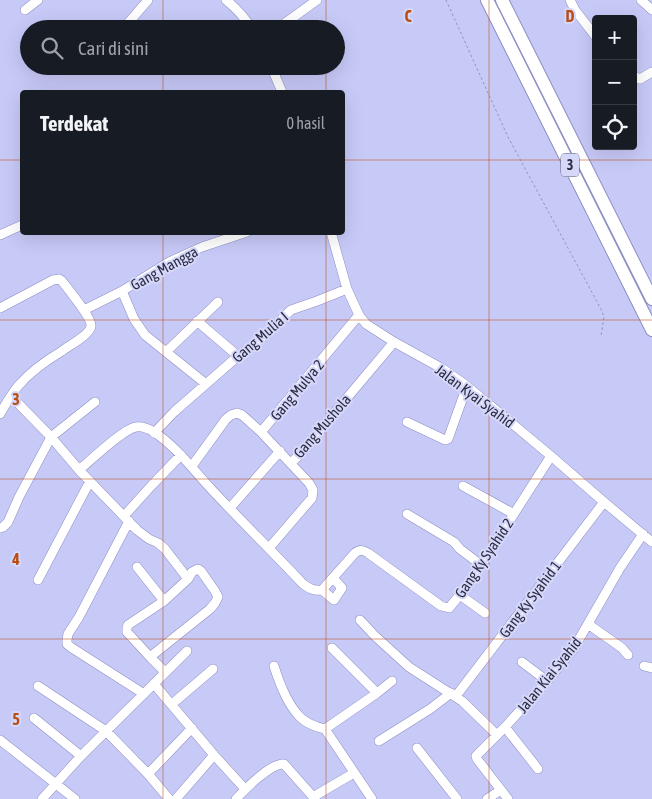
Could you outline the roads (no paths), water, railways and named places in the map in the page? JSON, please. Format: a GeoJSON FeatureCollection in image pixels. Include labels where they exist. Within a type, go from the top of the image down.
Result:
{"type":"FeatureCollection","features":[{"type":"Feature","properties":{"kind":"highway","name":"3"},"geometry":{"type":"LineString","coordinates":[[487,0],[652,330]]}},
{"type":"Feature","properties":{"kind":"highway","name":"3"},"geometry":{"type":"LineString","coordinates":[[502,0],[652,300]]}},
{"type":"Feature","properties":{"kind":"street"},"geometry":{"type":"LineString","coordinates":[[26,10],[38,0]]}},
{"type":"Feature","properties":{"kind":"street"},"geometry":{"type":"LineString","coordinates":[[226,0],[245,20]]}},
{"type":"Feature","properties":{"kind":"street"},"geometry":{"type":"LineString","coordinates":[[289,20],[316,0]]}},
{"type":"Feature","properties":{"kind":"street"},"geometry":{"type":"LineString","coordinates":[[570,0],[575,10],[592,32]]}},
{"type":"Feature","properties":{"kind":"street"},"geometry":{"type":"LineString","coordinates":[[641,0],[652,10]]}},
{"type":"Feature","properties":{"kind":"street"},"geometry":{"type":"LineString","coordinates":[[130,20],[146,1]]}},
{"type":"Feature","properties":{"kind":"street"},"geometry":{"type":"LineString","coordinates":[[637,78],[640,79],[652,72]]}},
{"type":"Feature","properties":{"kind":"street"},"geometry":{"type":"LineString","coordinates":[[275,75],[281,90]]}},
{"type":"Feature","properties":{"kind":"street"},"geometry":{"type":"LineString","coordinates":[[0,235],[20,226]]}},
{"type":"Feature","properties":{"kind":"street","name":"Gang Mangga"},"geometry":{"type":"LineString","coordinates":[[84,310],[122,291],[169,262],[202,247],[238,235]]}},
{"type":"Feature","properties":{"kind":"street","name":"Jalan Kyai Syahid"},"geometry":{"type":"LineString","coordinates":[[332,235],[347,289],[359,315],[366,324],[443,369],[467,386],[652,542]]}},
{"type":"Feature","properties":{"kind":"street"},"geometry":{"type":"LineString","coordinates":[[0,308],[56,278],[62,281],[84,310],[91,327],[80,339],[28,376],[19,385],[0,414]]}},
{"type":"Feature","properties":{"kind":"street","name":"Gang Mulia I"},"geometry":{"type":"LineString","coordinates":[[154,433],[174,412],[252,346],[291,310],[317,302],[347,289]]}},
{"type":"Feature","properties":{"kind":"street"},"geometry":{"type":"LineString","coordinates":[[122,291],[134,319],[145,335],[206,384]]}},
{"type":"Feature","properties":{"kind":"street"},"geometry":{"type":"LineString","coordinates":[[166,352],[218,302]]}},
{"type":"Feature","properties":{"kind":"street","name":"Gang Mulya 2"},"geometry":{"type":"LineString","coordinates":[[192,466],[226,419],[231,415],[242,414],[261,432],[359,315]]}},
{"type":"Feature","properties":{"kind":"street"},"geometry":{"type":"LineString","coordinates":[[197,321],[238,356]]}},
{"type":"Feature","properties":{"kind":"street","name":"Gang Mushola"},"geometry":{"type":"LineString","coordinates":[[230,508],[280,451],[291,463],[305,449],[394,342]]}},
{"type":"Feature","properties":{"kind":"street"},"geometry":{"type":"LineString","coordinates":[[406,422],[445,440],[448,439],[467,386]]}},
{"type":"Feature","properties":{"kind":"street"},"geometry":{"type":"LineString","coordinates":[[11,396],[127,519],[143,534],[165,549],[188,578]]}},
{"type":"Feature","properties":{"kind":"street"},"geometry":{"type":"LineString","coordinates":[[0,528],[8,522],[51,437],[95,402]]}},
{"type":"Feature","properties":{"kind":"street"},"geometry":{"type":"LineString","coordinates":[[79,470],[122,434],[131,428],[143,427],[154,433],[181,455],[212,490],[303,584],[314,591],[322,590],[334,600],[342,588],[333,578]]}},
{"type":"Feature","properties":{"kind":"street"},"geometry":{"type":"LineString","coordinates":[[261,432],[280,451]]}},
{"type":"Feature","properties":{"kind":"street"},"geometry":{"type":"LineString","coordinates":[[144,694],[72,648],[67,644],[66,640],[127,519],[152,485],[181,455]]}},
{"type":"Feature","properties":{"kind":"street","name":"Gang Ky Syahid 2"},"geometry":{"type":"LineString","coordinates":[[322,590],[359,550],[362,550],[441,606],[449,608],[481,565],[551,456]]}},
{"type":"Feature","properties":{"kind":"street"},"geometry":{"type":"LineString","coordinates":[[269,548],[312,498],[313,490],[309,483],[291,463]]}},
{"type":"Feature","properties":{"kind":"street"},"geometry":{"type":"LineString","coordinates":[[38,580],[90,481]]}},
{"type":"Feature","properties":{"kind":"street"},"geometry":{"type":"LineString","coordinates":[[463,486],[514,514]]}},
{"type":"Feature","properties":{"kind":"street","name":"Gang Ky Syahid 1"},"geometry":{"type":"LineString","coordinates":[[379,741],[453,695],[604,502]]}},
{"type":"Feature","properties":{"kind":"street"},"geometry":{"type":"LineString","coordinates":[[407,514],[454,542],[481,565]]}},
{"type":"Feature","properties":{"kind":"street","name":"Jalan Kiai Syahid"},"geometry":{"type":"LineString","coordinates":[[501,790],[476,756],[547,681],[574,648],[620,568],[643,534]]}},
{"type":"Feature","properties":{"kind":"street"},"geometry":{"type":"LineString","coordinates":[[136,567],[164,601]]}},
{"type":"Feature","properties":{"kind":"street"},"geometry":{"type":"LineString","coordinates":[[150,656],[215,603],[218,597],[216,591],[198,569],[164,601],[128,624],[127,632],[165,672]]}},
{"type":"Feature","properties":{"kind":"street"},"geometry":{"type":"LineString","coordinates":[[460,595],[485,613]]}},
{"type":"Feature","properties":{"kind":"street"},"geometry":{"type":"LineString","coordinates":[[360,620],[409,667],[453,695],[496,735]]}},
{"type":"Feature","properties":{"kind":"street"},"geometry":{"type":"LineString","coordinates":[[588,624],[622,648],[628,655]]}},
{"type":"Feature","properties":{"kind":"street"},"geometry":{"type":"LineString","coordinates":[[332,648],[377,693]]}},
{"type":"Feature","properties":{"kind":"street"},"geometry":{"type":"LineString","coordinates":[[42,799],[106,731],[187,651]]}},
{"type":"Feature","properties":{"kind":"street"},"geometry":{"type":"LineString","coordinates":[[522,662],[547,681]]}},
{"type":"Feature","properties":{"kind":"street"},"geometry":{"type":"LineString","coordinates":[[274,666],[281,688],[300,717],[313,726],[325,730],[372,799]]}},
{"type":"Feature","properties":{"kind":"street"},"geometry":{"type":"LineString","coordinates":[[172,704],[213,669]]}},
{"type":"Feature","properties":{"kind":"street"},"geometry":{"type":"LineString","coordinates":[[325,730],[392,681]]}},
{"type":"Feature","properties":{"kind":"street"},"geometry":{"type":"LineString","coordinates":[[154,684],[245,789]]}},
{"type":"Feature","properties":{"kind":"street"},"geometry":{"type":"LineString","coordinates":[[38,686],[106,731],[148,774],[169,799]]}},
{"type":"Feature","properties":{"kind":"street"},"geometry":{"type":"LineString","coordinates":[[34,718],[82,756]]}},
{"type":"Feature","properties":{"kind":"street"},"geometry":{"type":"LineString","coordinates":[[505,727],[538,769]]}},
{"type":"Feature","properties":{"kind":"street"},"geometry":{"type":"LineString","coordinates":[[148,774],[192,728]]}},
{"type":"Feature","properties":{"kind":"street"},"geometry":{"type":"LineString","coordinates":[[0,740],[75,799]]}},
{"type":"Feature","properties":{"kind":"street"},"geometry":{"type":"LineString","coordinates":[[417,748],[457,799]]}},
{"type":"Feature","properties":{"kind":"street"},"geometry":{"type":"LineString","coordinates":[[176,799],[214,754]]}},
{"type":"Feature","properties":{"kind":"street"},"geometry":{"type":"LineString","coordinates":[[236,799],[245,789],[271,768],[282,764],[315,799],[318,794],[354,773]]}},
{"type":"Feature","properties":{"kind":"street"},"geometry":{"type":"LineString","coordinates":[[487,799],[501,790],[508,799]]}}]}
